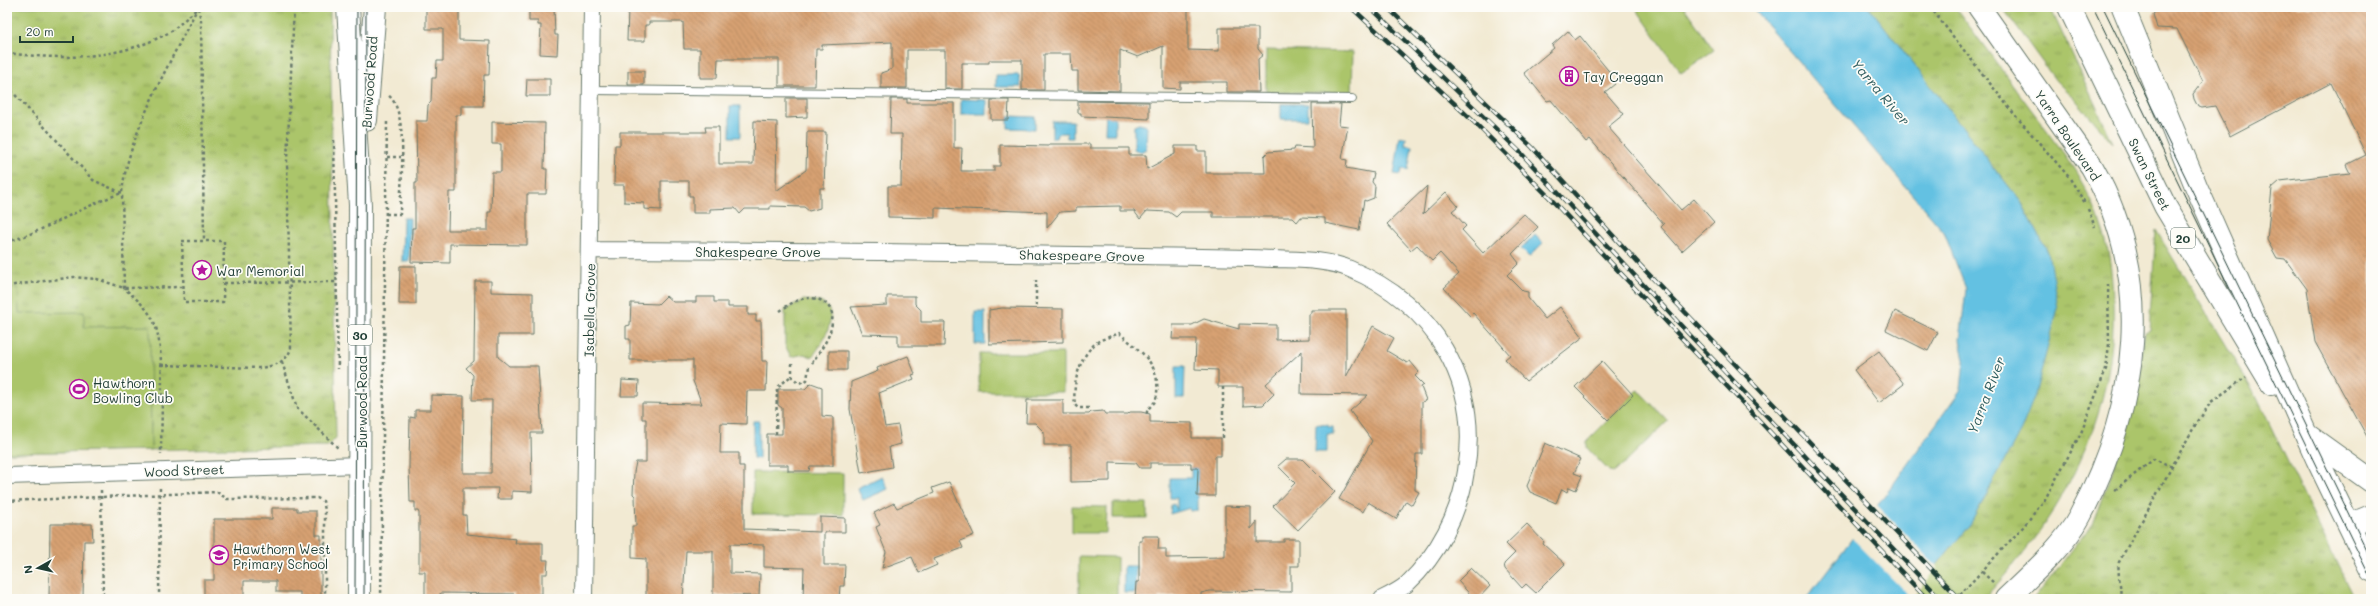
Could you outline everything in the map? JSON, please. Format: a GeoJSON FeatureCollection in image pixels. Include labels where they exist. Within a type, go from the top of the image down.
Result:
{"type":"FeatureCollection","features":[{"type":"Feature","properties":{"kind":"main road","name":"Burwood Road"},"geometry":{"type":"LineString","coordinates":[[348,7],[360,205],[360,599]]}},
{"type":"Feature","properties":{"kind":"main road","name":"Burwood Road"},"geometry":{"type":"LineString","coordinates":[[360,205],[375,7]]}},
{"type":"Feature","properties":{"kind":"main road","name":"Yarra Boulevard"},"geometry":{"type":"LineString","coordinates":[[1979,7],[2092,167],[2104,188],[2124,240],[2133,301],[2129,377],[2122,413],[2108,455],[2080,517],[2029,579],[2006,599]]}},
{"type":"Feature","properties":{"kind":"main road","name":"Swan Street"},"geometry":{"type":"LineString","coordinates":[[2068,7],[2165,206],[2317,459]]}},
{"type":"Feature","properties":{"kind":"main road","name":"Swan Street"},"geometry":{"type":"LineString","coordinates":[[2122,7],[2196,186],[2317,459],[2349,525],[2368,557]]}},
{"type":"Feature","properties":{"kind":"main road"},"geometry":{"type":"LineString","coordinates":[[2307,435],[2371,481]]}},
{"type":"Feature","properties":{"kind":"main road"},"geometry":{"type":"LineString","coordinates":[[2349,525],[2371,516]]}},
{"type":"Feature","properties":{"kind":"street","name":"Isabella Grove"},"geometry":{"type":"LineString","coordinates":[[584,599],[593,12]]}},
{"type":"Feature","properties":{"kind":"street","name":"Shakespeare Grove"},"geometry":{"type":"LineString","coordinates":[[589,250],[812,251],[1236,258],[1321,261],[1348,268],[1375,281],[1400,298],[1426,320],[1447,350],[1456,369],[1466,406],[1469,442],[1468,460],[1462,493],[1442,540],[1406,585],[1382,599]]}},
{"type":"Feature","properties":{"kind":"street","name":"Wood Street"},"geometry":{"type":"LineString","coordinates":[[7,476],[361,465]]}},
{"type":"Feature","properties":{"kind":"lane"},"geometry":{"type":"LineString","coordinates":[[592,90],[1352,99]]}},
{"type":"Feature","properties":{"kind":"path"},"geometry":{"type":"LineString","coordinates":[[7,53],[86,57],[126,49],[168,33],[198,7]]}},
{"type":"Feature","properties":{"kind":"path"},"geometry":{"type":"LineString","coordinates":[[124,288],[122,193],[127,158],[170,62],[198,7]]}},
{"type":"Feature","properties":{"kind":"path"},"geometry":{"type":"LineString","coordinates":[[198,7],[201,20],[204,240]]}},
{"type":"Feature","properties":{"kind":"path"},"geometry":{"type":"LineString","coordinates":[[161,366],[259,368],[274,366],[282,362],[288,356],[291,349],[288,284],[287,161],[294,7]]}},
{"type":"Feature","properties":{"kind":"path"},"geometry":{"type":"LineString","coordinates":[[1930,7],[2023,125],[2069,177],[2086,205],[2097,232]]}},
{"type":"Feature","properties":{"kind":"path"},"geometry":{"type":"LineString","coordinates":[[7,86],[93,180],[122,193]]}},
{"type":"Feature","properties":{"kind":"path"},"geometry":{"type":"LineString","coordinates":[[386,214],[400,214],[401,157],[399,115],[396,102],[388,94],[388,100]]}},
{"type":"Feature","properties":{"kind":"path"},"geometry":{"type":"LineString","coordinates":[[381,599],[387,120]]}},
{"type":"Feature","properties":{"kind":"path"},"geometry":{"type":"LineString","coordinates":[[334,139],[338,370]]}},
{"type":"Feature","properties":{"kind":"path"},"geometry":{"type":"LineString","coordinates":[[387,157],[401,157]]}},
{"type":"Feature","properties":{"kind":"path"},"geometry":{"type":"LineString","coordinates":[[7,242],[40,231],[71,217],[97,202],[122,193]]}},
{"type":"Feature","properties":{"kind":"path"},"geometry":{"type":"LineString","coordinates":[[204,240],[224,241],[223,302],[184,302],[182,241],[204,240]]}},
{"type":"Feature","properties":{"kind":"path"},"geometry":{"type":"LineString","coordinates":[[7,286],[74,277],[97,278],[124,288],[139,301],[153,319],[157,328],[161,366],[160,471]]}},
{"type":"Feature","properties":{"kind":"path"},"geometry":{"type":"LineString","coordinates":[[1956,599],[2023,527],[2044,501],[2080,434],[2106,369],[2110,315],[2108,278]]}},
{"type":"Feature","properties":{"kind":"path"},"geometry":{"type":"LineString","coordinates":[[1036,280],[1036,306]]}},
{"type":"Feature","properties":{"kind":"path"},"geometry":{"type":"LineString","coordinates":[[224,283],[288,284],[337,282]]}},
{"type":"Feature","properties":{"kind":"path"},"geometry":{"type":"LineString","coordinates":[[124,288],[183,287]]}},
{"type":"Feature","properties":{"kind":"path"},"geometry":{"type":"LineString","coordinates":[[780,311],[793,302],[804,298],[818,298],[828,305],[833,320],[831,327],[812,363]]}},
{"type":"Feature","properties":{"kind":"path"},"geometry":{"type":"LineString","coordinates":[[7,326],[13,326]]}},
{"type":"Feature","properties":{"kind":"path"},"geometry":{"type":"LineString","coordinates":[[1089,408],[1078,408],[1075,405],[1074,388],[1076,375],[1093,346],[1119,333],[1146,356],[1156,370],[1156,398],[1148,408],[1147,414]]}},
{"type":"Feature","properties":{"kind":"path"},"geometry":{"type":"LineString","coordinates":[[282,362],[297,408],[339,450]]}},
{"type":"Feature","properties":{"kind":"path"},"geometry":{"type":"LineString","coordinates":[[792,363],[792,375],[796,382],[805,382],[808,377],[809,366]]}},
{"type":"Feature","properties":{"kind":"path"},"geometry":{"type":"LineString","coordinates":[[2120,599],[2121,590],[2118,572],[2119,562],[2193,429],[2211,402],[2261,366]]}},
{"type":"Feature","properties":{"kind":"path"},"geometry":{"type":"LineString","coordinates":[[776,434],[777,388],[792,375]]}},
{"type":"Feature","properties":{"kind":"path"},"geometry":{"type":"LineString","coordinates":[[1223,388],[1223,441]]}},
{"type":"Feature","properties":{"kind":"path"},"geometry":{"type":"LineString","coordinates":[[339,442],[339,466]]}},
{"type":"Feature","properties":{"kind":"path"},"geometry":{"type":"LineString","coordinates":[[2111,493],[2154,459],[2173,467]]}},
{"type":"Feature","properties":{"kind":"path"},"geometry":{"type":"LineString","coordinates":[[101,474],[103,599]]}},
{"type":"Feature","properties":{"kind":"path"},"geometry":{"type":"LineString","coordinates":[[7,501],[160,493],[217,492],[227,499],[320,499],[325,505],[326,510],[326,599]]}},
{"type":"Feature","properties":{"kind":"path"},"geometry":{"type":"LineString","coordinates":[[159,599],[160,493]]}},
{"type":"Feature","properties":{"kind":"green space"},"geometry":{"type":"Polygon","coordinates":[[[7,7],[330,7],[336,438],[328,446],[7,453],[7,7]]]}},
{"type":"Feature","properties":{"kind":"green space"},"geometry":{"type":"Polygon","coordinates":[[[1635,7],[1684,7],[1714,50],[1681,73],[1635,7]]]}},
{"type":"Feature","properties":{"kind":"green space"},"geometry":{"type":"Polygon","coordinates":[[[1869,7],[1955,7],[2077,173],[2092,202],[2102,227],[2107,247],[2113,289],[2112,342],[2106,384],[2095,424],[2079,462],[2060,499],[2037,535],[2011,568],[1983,599],[1909,599],[1971,523],[2048,252],[2021,202],[1869,7]]]}},
{"type":"Feature","properties":{"kind":"green space"},"geometry":{"type":"Polygon","coordinates":[[[2002,7],[2050,7],[2113,143],[2074,98],[2056,81],[2002,7]]]}},
{"type":"Feature","properties":{"kind":"green space"},"geometry":{"type":"Polygon","coordinates":[[[1266,50],[1353,52],[1352,93],[1266,92],[1266,50]]]}},
{"type":"Feature","properties":{"kind":"green space"},"geometry":{"type":"Polygon","coordinates":[[[2156,230],[2257,398],[2354,599],[2034,599],[2092,524],[2128,430],[2145,332],[2149,330],[2156,230]]]}},
{"type":"Feature","properties":{"kind":"green space","name":"Hawthorn Bowling Club"},"geometry":{"type":"Polygon","coordinates":[[[18,288],[19,313],[84,312],[84,327],[150,326],[151,450],[7,453],[7,289],[18,288]]]}},
{"type":"Feature","properties":{"kind":"green space"},"geometry":{"type":"Polygon","coordinates":[[[804,300],[817,301],[825,305],[829,311],[829,327],[821,344],[812,357],[804,354],[791,357],[785,345],[785,310],[804,300]]]}},
{"type":"Feature","properties":{"kind":"green space"},"geometry":{"type":"Polygon","coordinates":[[[979,353],[1063,353],[1063,392],[979,392],[979,353]]]}},
{"type":"Feature","properties":{"kind":"green space"},"geometry":{"type":"Polygon","coordinates":[[[1638,390],[1668,421],[1615,472],[1609,471],[1587,448],[1587,441],[1638,390]]]}},
{"type":"Feature","properties":{"kind":"green space"},"geometry":{"type":"Polygon","coordinates":[[[753,472],[843,473],[843,515],[753,514],[753,472]]]}},
{"type":"Feature","properties":{"kind":"green space"},"geometry":{"type":"Polygon","coordinates":[[[1113,503],[1147,503],[1147,518],[1113,518],[1113,503]]]}},
{"type":"Feature","properties":{"kind":"green space"},"geometry":{"type":"Polygon","coordinates":[[[1072,506],[1107,507],[1106,533],[1072,533],[1072,506]]]}},
{"type":"Feature","properties":{"kind":"green space"},"geometry":{"type":"Polygon","coordinates":[[[1079,556],[1117,557],[1117,599],[1079,599],[1079,556]]]}},
{"type":"Feature","properties":{"kind":"water","name":"Yarra River"},"geometry":{"type":"Polygon","coordinates":[[[1752,7],[1869,7],[2021,202],[2048,252],[2058,308],[2035,395],[2021,430],[1971,523],[1909,599],[1806,599],[1887,493],[1961,389],[1964,360],[1960,340],[1966,289],[1944,232],[1752,7]]]}},
{"type":"Feature","properties":{"kind":"water"},"geometry":{"type":"Polygon","coordinates":[[[996,75],[1019,75],[1021,87],[996,87],[996,75]]]}},
{"type":"Feature","properties":{"kind":"water"},"geometry":{"type":"Polygon","coordinates":[[[961,99],[987,100],[987,114],[961,114],[961,99]]]}},
{"type":"Feature","properties":{"kind":"water"},"geometry":{"type":"Polygon","coordinates":[[[1281,104],[1308,104],[1308,119],[1281,119],[1281,104]]]}},
{"type":"Feature","properties":{"kind":"water"},"geometry":{"type":"Polygon","coordinates":[[[730,106],[740,106],[740,137],[730,137],[730,106]]]}},
{"type":"Feature","properties":{"kind":"water"},"geometry":{"type":"Polygon","coordinates":[[[1106,107],[1115,107],[1115,134],[1105,134],[1106,107]]]}},
{"type":"Feature","properties":{"kind":"water"},"geometry":{"type":"Polygon","coordinates":[[[1008,116],[1035,117],[1035,129],[1008,128],[1008,116]]]}},
{"type":"Feature","properties":{"kind":"water"},"geometry":{"type":"Polygon","coordinates":[[[1052,121],[1073,121],[1073,138],[1067,138],[1067,133],[1058,133],[1057,138],[1052,138],[1052,121]]]}},
{"type":"Feature","properties":{"kind":"water"},"geometry":{"type":"Polygon","coordinates":[[[1139,124],[1147,126],[1146,149],[1140,152],[1134,149],[1134,126],[1139,124]]]}},
{"type":"Feature","properties":{"kind":"water"},"geometry":{"type":"Polygon","coordinates":[[[1400,137],[1406,138],[1405,145],[1412,146],[1408,170],[1402,169],[1401,175],[1394,174],[1400,137]]]}},
{"type":"Feature","properties":{"kind":"water"},"geometry":{"type":"Polygon","coordinates":[[[403,218],[410,218],[409,261],[402,261],[403,218]]]}},
{"type":"Feature","properties":{"kind":"water"},"geometry":{"type":"Polygon","coordinates":[[[1535,235],[1543,243],[1529,257],[1521,249],[1535,235]]]}},
{"type":"Feature","properties":{"kind":"water"},"geometry":{"type":"Polygon","coordinates":[[[975,312],[985,312],[985,344],[975,344],[975,312]]]}},
{"type":"Feature","properties":{"kind":"water"},"geometry":{"type":"Polygon","coordinates":[[[1176,366],[1185,366],[1184,398],[1176,398],[1176,366]]]}},
{"type":"Feature","properties":{"kind":"water"},"geometry":{"type":"Polygon","coordinates":[[[753,421],[759,421],[759,459],[753,458],[753,421]]]}},
{"type":"Feature","properties":{"kind":"water"},"geometry":{"type":"Polygon","coordinates":[[[1316,424],[1333,427],[1333,434],[1327,434],[1327,452],[1315,452],[1316,424]]]}},
{"type":"Feature","properties":{"kind":"water"},"geometry":{"type":"Polygon","coordinates":[[[1191,468],[1198,468],[1198,510],[1190,511],[1190,508],[1170,514],[1171,505],[1174,504],[1177,510],[1177,498],[1170,498],[1170,478],[1191,478],[1191,468]]]}},
{"type":"Feature","properties":{"kind":"water"},"geometry":{"type":"Polygon","coordinates":[[[882,476],[888,489],[863,500],[857,488],[882,476]]]}},
{"type":"Feature","properties":{"kind":"water"},"geometry":{"type":"Polygon","coordinates":[[[1124,566],[1136,566],[1135,593],[1124,593],[1124,566]]]}},
{"type":"Feature","properties":{"kind":"pier"},"geometry":{"type":"Polygon","coordinates":[[[1876,504],[1938,567],[1912,599],[1851,537],[1876,504]]]}},
{"type":"Feature","properties":{"kind":"building"},"geometry":{"type":"Polygon","coordinates":[[[426,7],[453,7],[453,10],[459,10],[459,40],[490,41],[489,75],[484,75],[483,106],[461,106],[461,115],[456,115],[456,192],[449,192],[448,230],[488,230],[488,212],[491,212],[492,172],[501,172],[501,144],[492,144],[492,122],[545,123],[544,169],[547,169],[546,194],[527,194],[527,245],[450,244],[450,263],[411,262],[412,228],[415,228],[415,183],[417,183],[416,121],[427,121],[428,105],[431,102],[432,78],[436,78],[437,61],[443,61],[443,29],[426,29],[426,7]]]}},
{"type":"Feature","properties":{"kind":"building"},"geometry":{"type":"Polygon","coordinates":[[[529,7],[554,7],[555,35],[558,35],[557,55],[540,54],[541,25],[538,25],[538,21],[529,21],[529,7]]]}},
{"type":"Feature","properties":{"kind":"building"},"geometry":{"type":"Polygon","coordinates":[[[628,7],[1188,7],[1188,50],[1219,51],[1219,28],[1258,28],[1258,49],[1263,55],[1258,59],[1259,92],[1227,92],[1227,82],[1180,82],[1180,89],[1163,88],[1163,46],[1138,57],[1120,50],[1120,91],[1078,90],[1078,71],[1072,71],[1071,54],[1044,54],[1044,90],[1022,90],[1022,60],[989,60],[989,63],[962,63],[962,89],[945,89],[945,50],[907,50],[907,88],[881,88],[881,73],[892,69],[892,42],[822,45],[822,49],[816,49],[815,86],[779,86],[779,59],[718,59],[717,78],[700,78],[700,49],[684,49],[683,22],[649,22],[649,25],[645,25],[645,41],[627,41],[628,7]]]}},
{"type":"Feature","properties":{"kind":"building"},"geometry":{"type":"Polygon","coordinates":[[[2162,7],[2371,7],[2371,444],[2315,342],[2307,289],[2285,259],[2277,258],[2267,240],[2272,188],[2280,181],[2350,173],[2346,165],[2366,155],[2331,83],[2230,136],[2215,106],[2202,108],[2198,107],[2193,94],[2203,81],[2177,29],[2157,28],[2153,14],[2162,7]]]}},
{"type":"Feature","properties":{"kind":"building"},"geometry":{"type":"Polygon","coordinates":[[[1568,31],[1575,40],[1580,36],[1612,75],[1609,77],[1615,84],[1605,92],[1624,114],[1608,127],[1681,210],[1694,199],[1714,222],[1682,251],[1661,227],[1664,224],[1590,139],[1586,142],[1551,100],[1547,101],[1524,73],[1554,48],[1552,45],[1568,31]]]}},
{"type":"Feature","properties":{"kind":"building"},"geometry":{"type":"Polygon","coordinates":[[[628,71],[644,71],[644,85],[628,85],[628,71]]]}},
{"type":"Feature","properties":{"kind":"building"},"geometry":{"type":"Polygon","coordinates":[[[527,79],[550,79],[550,96],[526,96],[527,79]]]}},
{"type":"Feature","properties":{"kind":"building"},"geometry":{"type":"Polygon","coordinates":[[[786,98],[807,98],[807,117],[786,118],[786,98]]]}},
{"type":"Feature","properties":{"kind":"building"},"geometry":{"type":"Polygon","coordinates":[[[891,99],[907,99],[907,103],[954,103],[954,148],[962,148],[961,171],[994,171],[994,166],[1000,166],[1000,145],[1049,146],[1049,144],[1090,144],[1090,148],[1129,148],[1129,155],[1146,155],[1147,169],[1175,154],[1175,146],[1197,146],[1197,151],[1206,151],[1206,173],[1265,173],[1264,156],[1268,152],[1294,150],[1295,147],[1313,148],[1312,104],[1341,104],[1339,125],[1348,126],[1342,159],[1347,160],[1346,168],[1374,173],[1372,182],[1375,186],[1374,198],[1366,201],[1364,200],[1359,230],[1325,223],[1325,218],[1301,217],[1297,222],[1292,217],[1213,217],[1213,212],[1181,212],[1176,217],[1169,212],[1147,211],[1140,219],[1134,211],[1120,211],[1120,206],[1076,207],[1076,211],[1060,212],[1047,228],[1047,212],[935,208],[935,218],[888,217],[888,186],[901,186],[902,134],[890,134],[891,99]]]}},
{"type":"Feature","properties":{"kind":"building"},"geometry":{"type":"Polygon","coordinates":[[[991,100],[1009,100],[1008,120],[991,120],[991,100]]]}},
{"type":"Feature","properties":{"kind":"building"},"geometry":{"type":"Polygon","coordinates":[[[1078,101],[1149,102],[1149,119],[1081,116],[1081,113],[1078,113],[1078,101]]]}},
{"type":"Feature","properties":{"kind":"building"},"geometry":{"type":"Polygon","coordinates":[[[754,121],[777,122],[776,191],[806,170],[807,132],[826,132],[824,188],[820,188],[820,208],[809,211],[804,207],[770,206],[770,209],[745,209],[740,214],[735,208],[710,209],[710,213],[693,213],[693,196],[689,196],[689,181],[661,181],[661,210],[644,209],[644,203],[624,202],[624,185],[614,185],[615,145],[620,145],[620,132],[706,132],[705,127],[719,127],[719,164],[753,164],[754,121]]]}},
{"type":"Feature","properties":{"kind":"building"},"geometry":{"type":"Polygon","coordinates":[[[1427,186],[1423,214],[1446,192],[1458,206],[1452,211],[1466,226],[1462,230],[1483,253],[1524,214],[1538,227],[1512,254],[1519,263],[1507,275],[1523,291],[1528,292],[1528,298],[1545,319],[1560,307],[1583,337],[1526,381],[1505,359],[1510,355],[1497,340],[1473,313],[1470,316],[1444,288],[1459,274],[1440,253],[1432,261],[1417,245],[1411,250],[1387,224],[1427,186]]]}},
{"type":"Feature","properties":{"kind":"building"},"geometry":{"type":"Polygon","coordinates":[[[400,266],[416,266],[416,304],[399,304],[400,266]]]}},
{"type":"Feature","properties":{"kind":"building"},"geometry":{"type":"Polygon","coordinates":[[[475,281],[491,281],[491,292],[533,293],[533,335],[498,335],[498,357],[509,366],[538,366],[542,433],[531,433],[532,492],[512,491],[512,499],[497,499],[498,488],[463,488],[463,515],[466,515],[467,534],[516,539],[515,543],[543,543],[543,560],[548,560],[547,574],[542,574],[542,594],[537,594],[537,599],[514,599],[514,594],[440,593],[441,599],[425,599],[425,572],[419,572],[419,513],[418,511],[415,511],[415,502],[410,502],[409,466],[410,417],[415,418],[415,410],[431,410],[431,395],[464,396],[463,473],[491,473],[492,400],[472,400],[473,375],[466,368],[474,361],[475,281]]]}},
{"type":"Feature","properties":{"kind":"building"},"geometry":{"type":"Polygon","coordinates":[[[666,296],[673,302],[696,302],[696,297],[714,297],[714,302],[728,302],[728,307],[748,307],[748,315],[756,315],[756,321],[761,321],[762,361],[767,361],[766,391],[747,391],[746,424],[721,423],[720,453],[739,453],[739,466],[744,466],[744,529],[820,532],[820,517],[845,518],[845,532],[824,532],[824,565],[845,565],[844,586],[840,586],[839,599],[803,599],[804,568],[764,567],[764,545],[730,544],[730,573],[760,574],[759,596],[713,595],[713,551],[686,551],[683,599],[646,599],[646,559],[632,558],[632,526],[636,526],[635,496],[633,494],[634,472],[636,462],[646,462],[646,419],[642,419],[642,403],[702,404],[693,381],[693,360],[630,360],[630,339],[626,339],[626,326],[630,325],[631,303],[658,304],[666,296]]]}},
{"type":"Feature","properties":{"kind":"building"},"geometry":{"type":"Polygon","coordinates":[[[887,296],[915,296],[915,304],[921,310],[921,322],[945,322],[944,346],[898,346],[898,335],[862,334],[851,307],[887,305],[887,296]]]}},
{"type":"Feature","properties":{"kind":"building"},"geometry":{"type":"Polygon","coordinates":[[[1002,308],[1063,309],[1063,342],[989,344],[989,310],[1002,308]]]}},
{"type":"Feature","properties":{"kind":"building"},"geometry":{"type":"Polygon","coordinates":[[[1311,310],[1346,310],[1346,377],[1373,326],[1394,338],[1387,351],[1407,363],[1410,361],[1419,372],[1415,376],[1424,385],[1421,387],[1426,400],[1422,402],[1422,454],[1416,454],[1415,490],[1419,492],[1412,505],[1406,501],[1396,519],[1368,502],[1363,512],[1339,499],[1372,441],[1350,411],[1368,395],[1301,394],[1302,351],[1266,384],[1274,394],[1263,405],[1243,406],[1243,387],[1218,387],[1218,370],[1195,369],[1196,339],[1172,339],[1173,325],[1192,325],[1204,319],[1239,329],[1239,324],[1276,325],[1276,340],[1309,339],[1309,314],[1311,313],[1311,310]]]}},
{"type":"Feature","properties":{"kind":"building"},"geometry":{"type":"Polygon","coordinates":[[[1895,311],[1938,332],[1928,351],[1886,330],[1895,311]]]}},
{"type":"Feature","properties":{"kind":"building"},"geometry":{"type":"Polygon","coordinates":[[[829,351],[847,351],[847,370],[829,370],[829,351]]]}},
{"type":"Feature","properties":{"kind":"building"},"geometry":{"type":"Polygon","coordinates":[[[1879,351],[1904,384],[1879,403],[1854,370],[1879,351]]]}},
{"type":"Feature","properties":{"kind":"building"},"geometry":{"type":"Polygon","coordinates":[[[908,356],[915,374],[912,375],[914,379],[879,393],[885,427],[898,425],[901,444],[889,447],[892,467],[861,473],[850,409],[851,382],[878,371],[877,368],[908,356]]]}},
{"type":"Feature","properties":{"kind":"building"},"geometry":{"type":"Polygon","coordinates":[[[1602,361],[1633,395],[1608,420],[1575,387],[1602,361]]]}},
{"type":"Feature","properties":{"kind":"building"},"geometry":{"type":"Polygon","coordinates":[[[622,380],[639,381],[638,396],[621,396],[622,380]]]}},
{"type":"Feature","properties":{"kind":"building"},"geometry":{"type":"Polygon","coordinates":[[[811,383],[822,387],[822,416],[833,417],[833,466],[810,466],[809,471],[788,471],[788,465],[767,465],[767,434],[782,434],[782,408],[778,405],[778,389],[805,389],[811,383]]]}},
{"type":"Feature","properties":{"kind":"building"},"geometry":{"type":"Polygon","coordinates":[[[1027,400],[1063,400],[1063,414],[1089,414],[1091,412],[1103,411],[1105,414],[1128,414],[1130,412],[1141,412],[1150,414],[1150,422],[1192,423],[1192,438],[1221,438],[1221,456],[1215,456],[1215,496],[1197,496],[1198,468],[1191,468],[1191,463],[1150,463],[1150,468],[1140,468],[1136,463],[1110,462],[1110,481],[1071,482],[1071,445],[1044,445],[1044,432],[1035,423],[1026,423],[1027,400]]]}},
{"type":"Feature","properties":{"kind":"building"},"geometry":{"type":"Polygon","coordinates":[[[1545,443],[1581,459],[1574,473],[1582,476],[1576,490],[1569,487],[1567,492],[1562,489],[1556,503],[1530,492],[1527,486],[1545,443]]]}},
{"type":"Feature","properties":{"kind":"building"},"geometry":{"type":"Polygon","coordinates":[[[1286,459],[1302,459],[1335,492],[1298,530],[1273,506],[1295,483],[1278,466],[1286,459]]]}},
{"type":"Feature","properties":{"kind":"building"},"geometry":{"type":"Polygon","coordinates":[[[949,482],[974,535],[960,541],[963,548],[934,559],[937,565],[919,573],[912,557],[882,568],[886,552],[876,527],[880,525],[874,513],[894,503],[897,508],[934,493],[932,488],[949,482]]]}},
{"type":"Feature","properties":{"kind":"building"},"geometry":{"type":"Polygon","coordinates":[[[1225,506],[1251,507],[1251,529],[1257,522],[1257,542],[1284,542],[1284,539],[1299,539],[1299,566],[1291,566],[1291,592],[1210,591],[1201,593],[1201,599],[1186,599],[1187,595],[1159,597],[1159,599],[1135,599],[1136,582],[1139,582],[1139,541],[1142,541],[1142,536],[1159,536],[1158,549],[1166,549],[1166,558],[1225,557],[1225,506]]]}},
{"type":"Feature","properties":{"kind":"building"},"geometry":{"type":"Polygon","coordinates":[[[272,508],[297,508],[297,511],[316,511],[316,535],[321,535],[321,598],[300,598],[300,592],[276,592],[276,581],[244,581],[244,599],[204,599],[204,580],[214,580],[214,519],[272,519],[272,508]]]}},
{"type":"Feature","properties":{"kind":"building"},"geometry":{"type":"Polygon","coordinates":[[[50,524],[92,524],[93,541],[84,541],[83,599],[49,599],[50,524]]]}},
{"type":"Feature","properties":{"kind":"building"},"geometry":{"type":"Polygon","coordinates":[[[1527,524],[1544,542],[1543,544],[1565,564],[1536,593],[1526,584],[1522,588],[1505,569],[1504,564],[1515,553],[1506,544],[1527,524]]]}},
{"type":"Feature","properties":{"kind":"building"},"geometry":{"type":"Polygon","coordinates":[[[1471,568],[1490,586],[1478,599],[1474,599],[1458,581],[1471,568]]]}},
{"type":"Feature","properties":{"kind":"tram line"},"geometry":{"type":"LineString","coordinates":[[355,599],[357,7]]}},
{"type":"Feature","properties":{"kind":"tram line"},"geometry":{"type":"LineString","coordinates":[[364,599],[366,7]]}},
{"type":"Feature","properties":{"kind":"tram line"},"geometry":{"type":"LineString","coordinates":[[2093,7],[2371,579]]}},
{"type":"Feature","properties":{"kind":"tram line"},"geometry":{"type":"LineString","coordinates":[[2103,7],[2371,559]]}},
{"type":"Feature","properties":{"kind":"railway"},"geometry":{"type":"LineString","coordinates":[[1351,7],[1473,121],[1549,197],[1927,599]]}},
{"type":"Feature","properties":{"kind":"railway"},"geometry":{"type":"LineString","coordinates":[[1370,7],[1521,153],[1687,332],[1941,599]]}},
{"type":"Feature","properties":{"kind":"railway"},"geometry":{"type":"LineString","coordinates":[[1387,7],[1532,147],[1639,264],[1960,599]]}},
{"type":"Feature","properties":{"kind":"place","name":"Tay Creggan"},"geometry":{"type":"Point","coordinates":[1569,76]}},
{"type":"Feature","properties":{"kind":"place","name":"War Memorial"},"geometry":{"type":"Point","coordinates":[202,270]}},
{"type":"Feature","properties":{"kind":"place","name":"Hawthorn Bowling Club"},"geometry":{"type":"Point","coordinates":[79,389]}},
{"type":"Feature","properties":{"kind":"place","name":"Hawthorn West Primary School"},"geometry":{"type":"Point","coordinates":[219,555]}}]}
